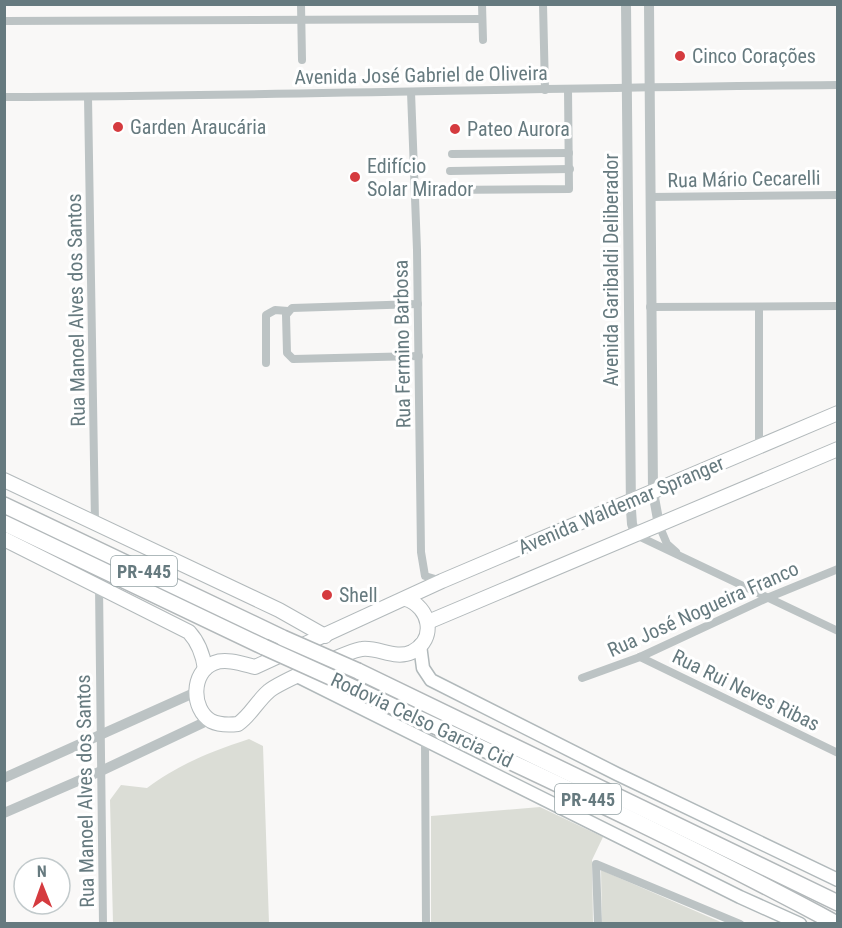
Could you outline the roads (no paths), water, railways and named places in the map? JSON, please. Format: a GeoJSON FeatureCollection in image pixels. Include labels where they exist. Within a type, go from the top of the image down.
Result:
{"type":"FeatureCollection","features":[{"type":"Feature","properties":{"kind":"highway","name":"Rodovia Celso Garcia Cid"},"geometry":{"type":"LineString","coordinates":[[4,504],[283,638],[358,671],[837,903]]}},
{"type":"Feature","properties":{"kind":"highway","name":"Rodovia Celso Garcia Cid"},"geometry":{"type":"LineString","coordinates":[[4,523],[602,805],[768,887],[837,924]]}},
{"type":"Feature","properties":{"kind":"main road","name":"Avenida Waldemar Spranger"},"geometry":{"type":"LineString","coordinates":[[204,669],[215,662],[232,662],[255,667],[442,581],[837,414]]}},
{"type":"Feature","properties":{"kind":"main road","name":"Avenida Waldemar Spranger"},"geometry":{"type":"LineString","coordinates":[[428,622],[837,449]]}},
{"type":"Feature","properties":{"kind":"main road"},"geometry":{"type":"LineString","coordinates":[[4,480],[273,608],[325,636]]}},
{"type":"Feature","properties":{"kind":"main road"},"geometry":{"type":"LineString","coordinates":[[7,540],[189,632],[203,655],[204,669],[198,680],[196,692],[198,703],[209,720],[227,725],[238,724],[250,715],[271,689],[362,649],[400,655],[412,652],[426,635],[428,622],[425,612],[417,603],[406,598]]}},
{"type":"Feature","properties":{"kind":"main road"},"geometry":{"type":"LineString","coordinates":[[420,645],[423,668],[431,680],[617,774],[837,880]]}},
{"type":"Feature","properties":{"kind":"main road"},"geometry":{"type":"LineString","coordinates":[[297,676],[740,897],[800,924]]}},
{"type":"Feature","properties":{"kind":"street"},"geometry":{"type":"LineString","coordinates":[[301,4],[302,60]]}},
{"type":"Feature","properties":{"kind":"street"},"geometry":{"type":"LineString","coordinates":[[482,4],[483,40]]}},
{"type":"Feature","properties":{"kind":"street"},"geometry":{"type":"LineString","coordinates":[[543,4],[544,90]]}},
{"type":"Feature","properties":{"kind":"street","name":"Avenida Garibaldi Deliberador"},"geometry":{"type":"LineString","coordinates":[[626,4],[631,502],[632,524],[636,535]]}},
{"type":"Feature","properties":{"kind":"street","name":"Avenida Garibaldi Deliberador"},"geometry":{"type":"LineString","coordinates":[[649,4],[653,492],[660,525]]}},
{"type":"Feature","properties":{"kind":"street"},"geometry":{"type":"LineString","coordinates":[[4,21],[482,19]]}},
{"type":"Feature","properties":{"kind":"street","name":"Avenida José Gabriel de Oliveira"},"geometry":{"type":"LineString","coordinates":[[4,97],[837,86]]}},
{"type":"Feature","properties":{"kind":"street"},"geometry":{"type":"LineString","coordinates":[[438,190],[569,189],[568,89]]}},
{"type":"Feature","properties":{"kind":"street","name":"Rua Fermino Barbosa"},"geometry":{"type":"LineString","coordinates":[[411,92],[423,568],[425,576],[442,581]]}},
{"type":"Feature","properties":{"kind":"street","name":"Rua Manoel Alves dos Santos"},"geometry":{"type":"LineString","coordinates":[[88,97],[95,523]]}},
{"type":"Feature","properties":{"kind":"street"},"geometry":{"type":"LineString","coordinates":[[452,154],[569,153]]}},
{"type":"Feature","properties":{"kind":"street"},"geometry":{"type":"LineString","coordinates":[[450,171],[570,170]]}},
{"type":"Feature","properties":{"kind":"street","name":"Rua Mário Cecarelli"},"geometry":{"type":"LineString","coordinates":[[650,197],[837,195]]}},
{"type":"Feature","properties":{"kind":"street"},"geometry":{"type":"LineString","coordinates":[[267,363],[266,315],[275,310],[418,304]]}},
{"type":"Feature","properties":{"kind":"street"},"geometry":{"type":"LineString","coordinates":[[650,307],[837,306]]}},
{"type":"Feature","properties":{"kind":"street"},"geometry":{"type":"LineString","coordinates":[[759,307],[759,447]]}},
{"type":"Feature","properties":{"kind":"street"},"geometry":{"type":"LineString","coordinates":[[288,311],[286,315],[287,353],[293,359],[419,356]]}},
{"type":"Feature","properties":{"kind":"street"},"geometry":{"type":"LineString","coordinates":[[660,525],[667,544],[681,557]]}},
{"type":"Feature","properties":{"kind":"street"},"geometry":{"type":"LineString","coordinates":[[636,535],[837,631]]}},
{"type":"Feature","properties":{"kind":"street","name":"Rua José Nogueira Franco"},"geometry":{"type":"LineString","coordinates":[[582,678],[640,657],[767,597],[837,569]]}},
{"type":"Feature","properties":{"kind":"street","name":"Rua Manoel Alves dos Santos"},"geometry":{"type":"LineString","coordinates":[[99,586],[103,924]]}},
{"type":"Feature","properties":{"kind":"street","name":"Rua Rui Neves Ribas"},"geometry":{"type":"LineString","coordinates":[[640,657],[837,753]]}},
{"type":"Feature","properties":{"kind":"street"},"geometry":{"type":"LineString","coordinates":[[4,778],[196,692]]}},
{"type":"Feature","properties":{"kind":"street"},"geometry":{"type":"LineString","coordinates":[[4,813],[101,771],[209,720]]}},
{"type":"Feature","properties":{"kind":"street"},"geometry":{"type":"LineString","coordinates":[[425,741],[426,924]]}},
{"type":"Feature","properties":{"kind":"street"},"geometry":{"type":"LineString","coordinates":[[598,924],[597,864],[740,924]]}},
{"type":"Feature","properties":{"kind":"place","name":"Cinco Corações"},"geometry":{"type":"Point","coordinates":[680,56]}},
{"type":"Feature","properties":{"kind":"place","name":"Garden Araucária"},"geometry":{"type":"Point","coordinates":[118,127]}},
{"type":"Feature","properties":{"kind":"place","name":"Pateo Aurora"},"geometry":{"type":"Point","coordinates":[455,129]}},
{"type":"Feature","properties":{"kind":"place","name":"Edifício Solar Mirador"},"geometry":{"type":"Point","coordinates":[355,177]}},
{"type":"Feature","properties":{"kind":"place","name":"Shell"},"geometry":{"type":"Point","coordinates":[327,595]}}]}
